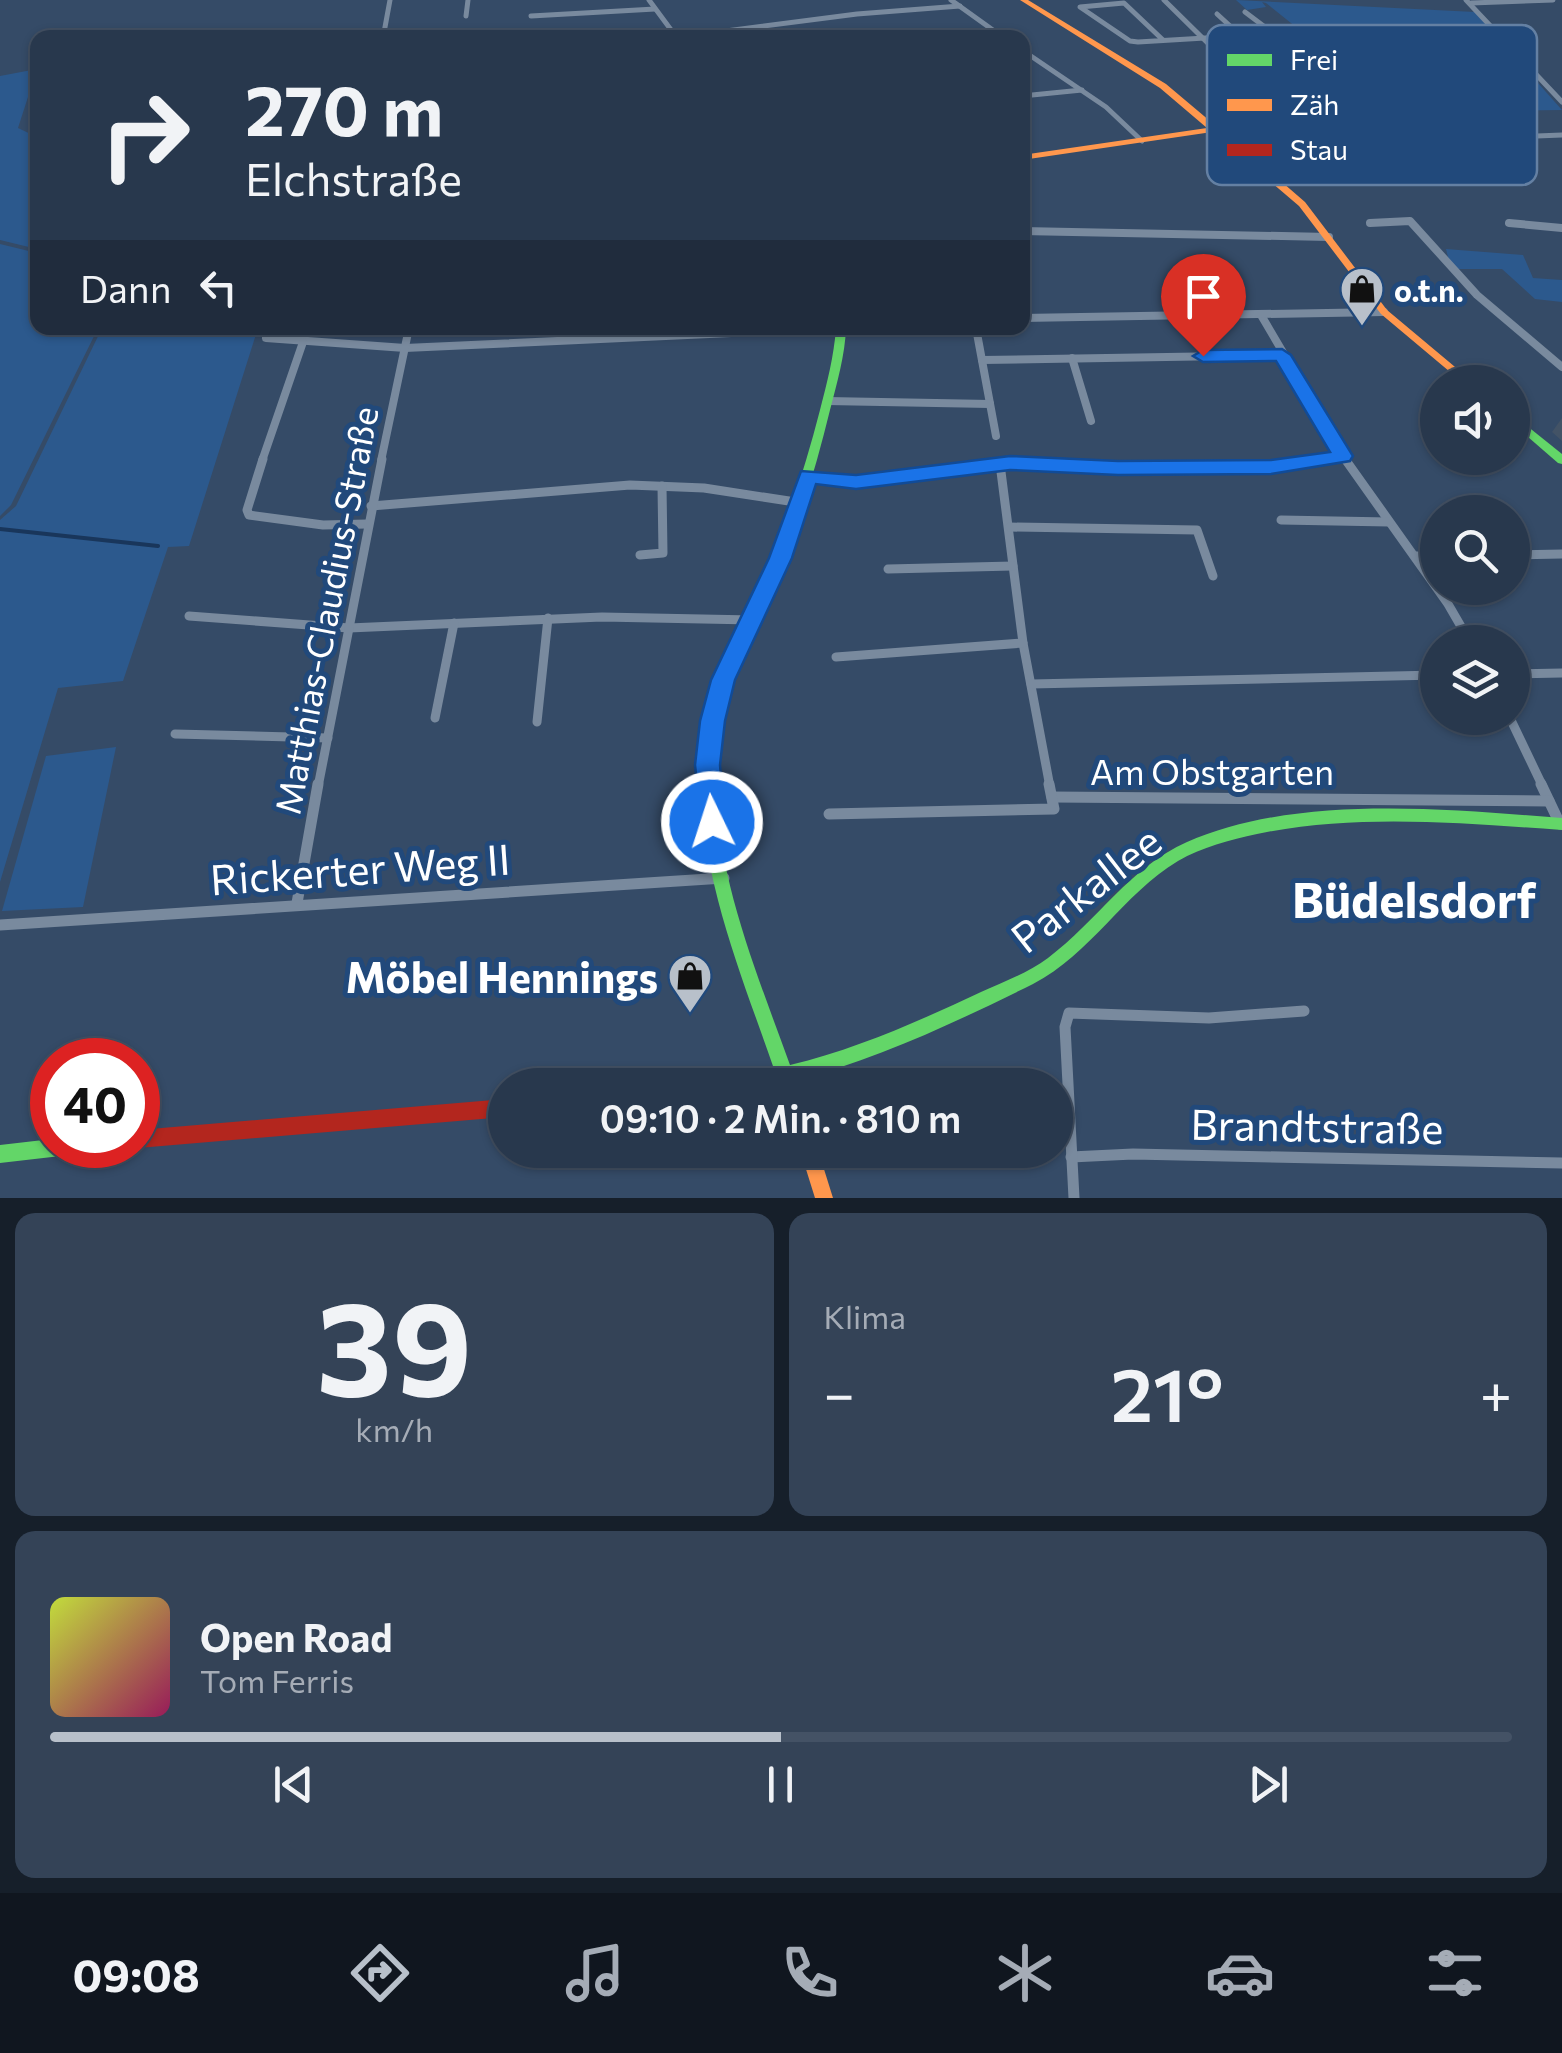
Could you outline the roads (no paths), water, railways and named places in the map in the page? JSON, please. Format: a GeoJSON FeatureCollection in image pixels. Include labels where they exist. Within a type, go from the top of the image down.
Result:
{"type":"FeatureCollection","features":[{"type":"Feature","properties":{"kind":"street"},"geometry":{"type":"LineString","coordinates":[[384,30],[390,0]]}},
{"type":"Feature","properties":{"kind":"street"},"geometry":{"type":"LineString","coordinates":[[466,16],[468,0]]}},
{"type":"Feature","properties":{"kind":"street"},"geometry":{"type":"LineString","coordinates":[[649,0],[670,30]]}},
{"type":"Feature","properties":{"kind":"street"},"geometry":{"type":"LineString","coordinates":[[951,0],[993,30]]}},
{"type":"Feature","properties":{"kind":"street"},"geometry":{"type":"LineString","coordinates":[[1023,0],[1064,29],[1164,86],[1207,123]]}},
{"type":"Feature","properties":{"kind":"street"},"geometry":{"type":"LineString","coordinates":[[1164,0],[1207,45]]}},
{"type":"Feature","properties":{"kind":"street"},"geometry":{"type":"LineString","coordinates":[[1468,1],[1553,0]]}},
{"type":"Feature","properties":{"kind":"street"},"geometry":{"type":"LineString","coordinates":[[1468,1],[1491,25]]}},
{"type":"Feature","properties":{"kind":"street"},"geometry":{"type":"LineString","coordinates":[[1163,40],[1124,3],[1080,7],[1130,41],[1163,40],[1207,38]]}},
{"type":"Feature","properties":{"kind":"street"},"geometry":{"type":"LineString","coordinates":[[730,30],[960,6]]}},
{"type":"Feature","properties":{"kind":"street"},"geometry":{"type":"LineString","coordinates":[[531,16],[656,8]]}},
{"type":"Feature","properties":{"kind":"street"},"geometry":{"type":"LineString","coordinates":[[1244,12],[1262,25]]}},
{"type":"Feature","properties":{"kind":"street"},"geometry":{"type":"LineString","coordinates":[[1217,14],[1229,25]]}},
{"type":"Feature","properties":{"kind":"street"},"geometry":{"type":"LineString","coordinates":[[1030,55],[1124,121],[1142,142]]}},
{"type":"Feature","properties":{"kind":"street"},"geometry":{"type":"LineString","coordinates":[[1537,72],[1562,102]]}},
{"type":"Feature","properties":{"kind":"street"},"geometry":{"type":"LineString","coordinates":[[1030,95],[1082,90]]}},
{"type":"Feature","properties":{"kind":"street"},"geometry":{"type":"LineString","coordinates":[[1030,157],[1207,130]]}},
{"type":"Feature","properties":{"kind":"street"},"geometry":{"type":"LineString","coordinates":[[1537,136],[1562,135]]}},
{"type":"Feature","properties":{"kind":"street"},"geometry":{"type":"LineString","coordinates":[[1280,185],[1302,204],[1384,312],[1448,365]]}},
{"type":"Feature","properties":{"kind":"street"},"geometry":{"type":"LineString","coordinates":[[1370,223],[1410,221],[1477,295],[1562,367]]}},
{"type":"Feature","properties":{"kind":"street"},"geometry":{"type":"LineString","coordinates":[[1509,223],[1562,228]]}},
{"type":"Feature","properties":{"kind":"street"},"geometry":{"type":"LineString","coordinates":[[1030,232],[1328,237]]}},
{"type":"Feature","properties":{"kind":"street"},"geometry":{"type":"LineString","coordinates":[[1030,318],[1384,312]]}},
{"type":"Feature","properties":{"kind":"street"},"geometry":{"type":"LineString","coordinates":[[1261,316],[1343,456],[1459,625]]}},
{"type":"Feature","properties":{"kind":"street"},"geometry":{"type":"LineString","coordinates":[[267,335],[266,338],[303,342],[405,348],[688,335]]}},
{"type":"Feature","properties":{"kind":"street","name":"Matthias-Claudius-Straße"},"geometry":{"type":"LineString","coordinates":[[297,903],[346,628],[408,335]]}},
{"type":"Feature","properties":{"kind":"street"},"geometry":{"type":"LineString","coordinates":[[783,1068],[724,878],[710,803],[708,765],[712,721],[723,680],[753,620],[802,502],[839,335]]}},
{"type":"Feature","properties":{"kind":"street"},"geometry":{"type":"LineString","coordinates":[[977,335],[996,436]]}},
{"type":"Feature","properties":{"kind":"street"},"geometry":{"type":"LineString","coordinates":[[303,342],[283,390],[247,510],[249,515],[323,524],[367,524]]}},
{"type":"Feature","properties":{"kind":"street"},"geometry":{"type":"LineString","coordinates":[[982,360],[1282,355]]}},
{"type":"Feature","properties":{"kind":"street"},"geometry":{"type":"LineString","coordinates":[[1072,358],[1091,421]]}},
{"type":"Feature","properties":{"kind":"street"},"geometry":{"type":"LineString","coordinates":[[827,402],[990,404]]}},
{"type":"Feature","properties":{"kind":"street"},"geometry":{"type":"LineString","coordinates":[[1530,432],[1562,460]]}},
{"type":"Feature","properties":{"kind":"street"},"geometry":{"type":"LineString","coordinates":[[809,476],[856,482],[1000,464],[1271,467],[1343,456]]}},
{"type":"Feature","properties":{"kind":"street"},"geometry":{"type":"LineString","coordinates":[[1000,464],[1023,642],[1052,797]]}},
{"type":"Feature","properties":{"kind":"street"},"geometry":{"type":"LineString","coordinates":[[640,555],[664,553],[662,486]]}},
{"type":"Feature","properties":{"kind":"street"},"geometry":{"type":"LineString","coordinates":[[370,506],[662,486],[802,502]]}},
{"type":"Feature","properties":{"kind":"street"},"geometry":{"type":"LineString","coordinates":[[1281,520],[1389,522]]}},
{"type":"Feature","properties":{"kind":"street"},"geometry":{"type":"LineString","coordinates":[[1010,527],[1196,530],[1213,576]]}},
{"type":"Feature","properties":{"kind":"street"},"geometry":{"type":"LineString","coordinates":[[1530,555],[1562,554]]}},
{"type":"Feature","properties":{"kind":"street"},"geometry":{"type":"LineString","coordinates":[[1414,556],[1420,556]]}},
{"type":"Feature","properties":{"kind":"street"},"geometry":{"type":"LineString","coordinates":[[888,570],[1013,566]]}},
{"type":"Feature","properties":{"kind":"street"},"geometry":{"type":"LineString","coordinates":[[190,616],[219,615],[346,628],[689,614],[753,620]]}},
{"type":"Feature","properties":{"kind":"street"},"geometry":{"type":"LineString","coordinates":[[537,722],[548,618]]}},
{"type":"Feature","properties":{"kind":"street"},"geometry":{"type":"LineString","coordinates":[[435,718],[454,623]]}},
{"type":"Feature","properties":{"kind":"street"},"geometry":{"type":"LineString","coordinates":[[836,657],[1023,642]]}},
{"type":"Feature","properties":{"kind":"street"},"geometry":{"type":"LineString","coordinates":[[1530,674],[1562,673]]}},
{"type":"Feature","properties":{"kind":"street"},"geometry":{"type":"LineString","coordinates":[[1032,684],[1420,675]]}},
{"type":"Feature","properties":{"kind":"street"},"geometry":{"type":"LineString","coordinates":[[175,734],[328,738]]}},
{"type":"Feature","properties":{"kind":"street"},"geometry":{"type":"LineString","coordinates":[[1518,735],[1561,824]]}},
{"type":"Feature","properties":{"kind":"street","name":"Am Obstgarten"},"geometry":{"type":"LineString","coordinates":[[829,814],[1054,809],[1052,797],[1549,801]]}},
{"type":"Feature","properties":{"kind":"street","name":"Parkallee"},"geometry":{"type":"LineString","coordinates":[[823,1068],[899,1040],[1054,963],[1096,926],[1126,890],[1171,854],[1204,841],[1236,832],[1326,820],[1463,818],[1561,824]]}},
{"type":"Feature","properties":{"kind":"street","name":"Rickerter Weg II"},"geometry":{"type":"LineString","coordinates":[[0,925],[724,878]]}},
{"type":"Feature","properties":{"kind":"street"},"geometry":{"type":"LineString","coordinates":[[1067,1068],[1065,1027],[1069,1013],[1210,1018],[1304,1011]]}},
{"type":"Feature","properties":{"kind":"street"},"geometry":{"type":"LineString","coordinates":[[160,1137],[488,1109]]}},
{"type":"Feature","properties":{"kind":"street"},"geometry":{"type":"LineString","coordinates":[[0,1154],[30,1151]]}},
{"type":"Feature","properties":{"kind":"street","name":"Brandtstraße"},"geometry":{"type":"LineString","coordinates":[[1073,1157],[1133,1154],[1562,1163]]}},
{"type":"Feature","properties":{"kind":"street"},"geometry":{"type":"LineString","coordinates":[[815,1168],[824,1198]]}},
{"type":"Feature","properties":{"kind":"street"},"geometry":{"type":"LineString","coordinates":[[1072,1168],[1074,1198]]}},
{"type":"Feature","properties":{"kind":"waterway"},"geometry":{"type":"LineString","coordinates":[[0,529],[158,546]]}},
{"type":"Feature","properties":{"kind":"place","name":"o.t.n."},"geometry":{"type":"Point","coordinates":[1362,327]}},
{"type":"Feature","properties":{"kind":"place","name":"Möbel Hennings"},"geometry":{"type":"Point","coordinates":[690,1014]}},
{"type":"Feature","properties":{"kind":"district","name":"Büdelsdorf"},"geometry":{"type":"Point","coordinates":[1414,898]}}]}
